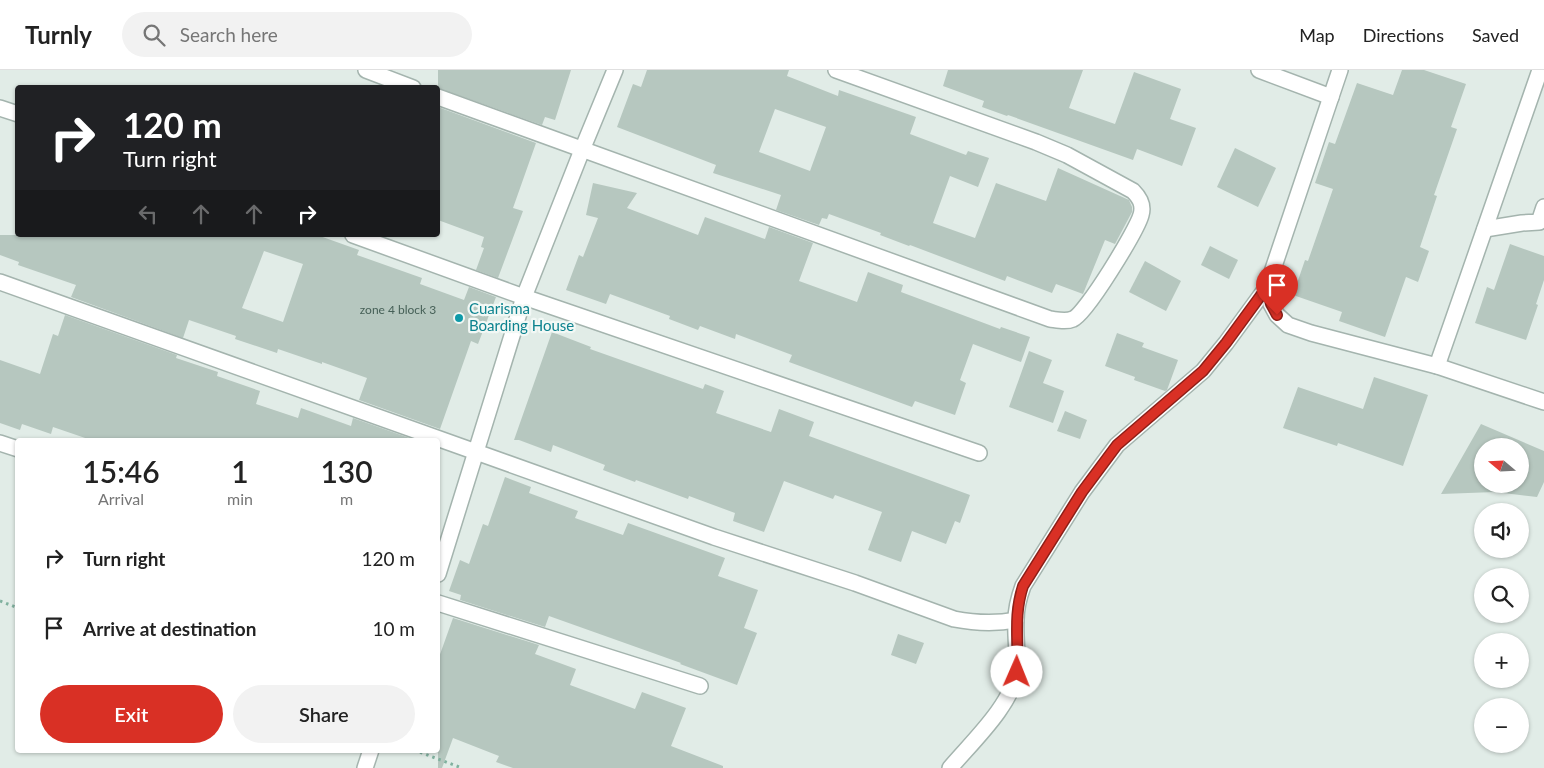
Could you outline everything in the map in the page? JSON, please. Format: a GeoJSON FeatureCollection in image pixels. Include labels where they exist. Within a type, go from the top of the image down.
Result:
{"type":"FeatureCollection","features":[{"type":"Feature","properties":{"kind":"street"},"geometry":{"type":"LineString","coordinates":[[366,70],[405,85]]}},
{"type":"Feature","properties":{"kind":"street"},"geometry":{"type":"LineString","coordinates":[[440,568],[524,297],[615,70]]}},
{"type":"Feature","properties":{"kind":"street"},"geometry":{"type":"LineString","coordinates":[[440,98],[1050,319],[1063,321],[1075,318],[1107,275],[1130,238],[1141,215],[1140,198],[1133,191],[1067,155],[836,70]]}},
{"type":"Feature","properties":{"kind":"street"},"geometry":{"type":"LineString","coordinates":[[1259,70],[1331,98]]}},
{"type":"Feature","properties":{"kind":"street"},"geometry":{"type":"LineString","coordinates":[[950,768],[1008,699],[1014,684],[1018,656],[1016,620],[1018,602],[1023,586],[1082,492],[1117,445],[1203,371],[1267,287],[1340,70]]}},
{"type":"Feature","properties":{"kind":"street"},"geometry":{"type":"LineString","coordinates":[[1437,366],[1540,70]]}},
{"type":"Feature","properties":{"kind":"street"},"geometry":{"type":"LineString","coordinates":[[0,108],[15,113]]}},
{"type":"Feature","properties":{"kind":"street"},"geometry":{"type":"LineString","coordinates":[[1485,229],[1539,222],[1544,207]]}},
{"type":"Feature","properties":{"kind":"street"},"geometry":{"type":"LineString","coordinates":[[359,237],[524,297],[979,453]]}},
{"type":"Feature","properties":{"kind":"street"},"geometry":{"type":"LineString","coordinates":[[0,282],[714,537],[855,583],[954,619],[968,622],[998,623],[1016,620]]}},
{"type":"Feature","properties":{"kind":"street"},"geometry":{"type":"LineString","coordinates":[[1267,287],[1271,304],[1277,315],[1288,325],[1311,333],[1437,366],[1544,402]]}},
{"type":"Feature","properties":{"kind":"street"},"geometry":{"type":"LineString","coordinates":[[0,443],[15,448]]}},
{"type":"Feature","properties":{"kind":"street"},"geometry":{"type":"LineString","coordinates":[[440,604],[700,686]]}},
{"type":"Feature","properties":{"kind":"street"},"geometry":{"type":"LineString","coordinates":[[365,768],[370,753]]}},
{"type":"Feature","properties":{"kind":"path"},"geometry":{"type":"LineString","coordinates":[[0,602],[15,607]]}},
{"type":"Feature","properties":{"kind":"path"},"geometry":{"type":"LineString","coordinates":[[422,753],[462,768]]}},
{"type":"Feature","properties":{"kind":"building"},"geometry":{"type":"Polygon","coordinates":[[[438,70],[571,70],[555,120],[545,117],[542,125],[440,89],[440,85],[438,85],[438,70]]]}},
{"type":"Feature","properties":{"kind":"building"},"geometry":{"type":"Polygon","coordinates":[[[647,70],[789,70],[787,76],[838,96],[839,90],[916,117],[910,134],[966,155],[968,151],[989,158],[978,187],[950,176],[933,223],[975,238],[996,183],[1046,201],[1058,168],[1129,200],[1132,212],[1115,244],[1105,240],[1083,294],[1056,284],[1052,293],[1007,276],[1005,281],[829,214],[827,219],[822,218],[819,225],[776,210],[781,195],[713,173],[716,165],[617,127],[633,84],[641,87],[647,70]],[[775,109],[759,152],[810,171],[826,127],[775,109]]]}},
{"type":"Feature","properties":{"kind":"building"},"geometry":{"type":"Polygon","coordinates":[[[948,70],[1083,70],[1069,108],[1115,124],[1134,72],[1181,89],[1170,119],[1196,128],[1182,166],[1137,149],[1133,160],[982,107],[984,101],[943,86],[948,70]]]}},
{"type":"Feature","properties":{"kind":"building"},"geometry":{"type":"Polygon","coordinates":[[[1402,70],[1424,70],[1466,84],[1451,127],[1457,129],[1434,195],[1437,196],[1420,247],[1429,251],[1418,282],[1406,277],[1385,337],[1339,321],[1342,312],[1293,295],[1305,260],[1308,261],[1333,189],[1315,183],[1329,142],[1335,144],[1357,83],[1393,95],[1402,70]]]}},
{"type":"Feature","properties":{"kind":"building"},"geometry":{"type":"Polygon","coordinates":[[[440,108],[536,143],[513,208],[523,211],[498,278],[476,270],[484,248],[481,247],[484,237],[440,221],[440,108]]]}},
{"type":"Feature","properties":{"kind":"building"},"geometry":{"type":"Polygon","coordinates":[[[1235,148],[1276,168],[1258,207],[1217,187],[1235,148]]]}},
{"type":"Feature","properties":{"kind":"building"},"geometry":{"type":"Polygon","coordinates":[[[593,183],[637,193],[627,208],[698,235],[705,217],[765,239],[769,227],[813,243],[799,281],[857,302],[868,272],[903,285],[901,292],[1000,329],[1001,327],[1030,337],[1021,362],[973,344],[960,380],[966,383],[955,415],[915,401],[912,407],[789,362],[792,355],[736,334],[735,339],[700,326],[698,330],[669,319],[670,316],[610,294],[606,304],[566,290],[579,255],[583,257],[598,218],[586,215],[593,183]]]}},
{"type":"Feature","properties":{"kind":"building"},"geometry":{"type":"Polygon","coordinates":[[[0,235],[15,235],[15,237],[323,237],[359,250],[357,255],[422,278],[420,284],[464,300],[469,287],[496,297],[478,344],[471,341],[440,429],[359,400],[367,378],[278,349],[277,353],[235,339],[236,336],[189,320],[183,338],[71,297],[76,285],[18,265],[19,262],[0,255],[0,235]],[[264,251],[242,308],[283,322],[303,264],[264,251]]]}},
{"type":"Feature","properties":{"kind":"building"},"geometry":{"type":"Polygon","coordinates":[[[1510,244],[1544,256],[1544,280],[1526,340],[1475,323],[1487,287],[1494,290],[1510,244]]]}},
{"type":"Feature","properties":{"kind":"building"},"geometry":{"type":"Polygon","coordinates":[[[1210,246],[1238,260],[1229,279],[1201,265],[1210,246]]]}},
{"type":"Feature","properties":{"kind":"building"},"geometry":{"type":"Polygon","coordinates":[[[1145,261],[1181,281],[1166,311],[1129,292],[1145,261]]]}},
{"type":"Feature","properties":{"kind":"building"},"geometry":{"type":"Polygon","coordinates":[[[65,315],[177,355],[176,358],[218,372],[217,376],[260,391],[256,404],[298,418],[301,408],[351,426],[353,418],[409,438],[85,438],[53,427],[51,434],[22,424],[20,430],[0,423],[0,360],[40,374],[53,334],[58,336],[65,315]]]}},
{"type":"Feature","properties":{"kind":"building"},"geometry":{"type":"Polygon","coordinates":[[[552,332],[591,347],[590,349],[703,389],[705,384],[724,391],[716,413],[771,432],[779,409],[814,422],[809,436],[970,495],[960,523],[955,521],[946,544],[912,531],[901,562],[868,550],[882,512],[835,495],[833,499],[784,481],[764,532],[733,521],[735,513],[689,496],[688,499],[636,480],[635,482],[603,470],[605,465],[553,445],[551,452],[519,440],[514,440],[552,332]]]}},
{"type":"Feature","properties":{"kind":"building"},"geometry":{"type":"Polygon","coordinates":[[[1117,333],[1144,343],[1142,347],[1178,360],[1167,390],[1165,391],[1134,380],[1135,377],[1105,366],[1117,333]]]}},
{"type":"Feature","properties":{"kind":"building"},"geometry":{"type":"Polygon","coordinates":[[[1029,351],[1052,360],[1043,383],[1064,391],[1053,423],[1009,407],[1029,351]]]}},
{"type":"Feature","properties":{"kind":"building"},"geometry":{"type":"Polygon","coordinates":[[[1374,377],[1428,395],[1403,466],[1338,443],[1337,446],[1283,428],[1298,387],[1363,409],[1374,377]]]}},
{"type":"Feature","properties":{"kind":"building"},"geometry":{"type":"Polygon","coordinates":[[[1065,411],[1087,420],[1080,439],[1057,431],[1065,411]]]}},
{"type":"Feature","properties":{"kind":"building"},"geometry":{"type":"Polygon","coordinates":[[[1481,424],[1514,438],[1474,438],[1474,493],[1441,494],[1481,424]]]}},
{"type":"Feature","properties":{"kind":"building"},"geometry":{"type":"Polygon","coordinates":[[[1529,445],[1544,451],[1544,482],[1537,497],[1503,493],[1529,493],[1529,445]]]}},
{"type":"Feature","properties":{"kind":"building"},"geometry":{"type":"Polygon","coordinates":[[[505,477],[531,487],[529,493],[578,511],[575,518],[623,535],[628,523],[725,558],[718,576],[758,590],[744,628],[757,633],[737,685],[549,616],[545,627],[460,600],[461,595],[449,591],[460,560],[469,564],[483,524],[488,526],[505,477]]]}},
{"type":"Feature","properties":{"kind":"building"},"geometry":{"type":"Polygon","coordinates":[[[453,618],[539,645],[535,654],[576,669],[570,685],[635,709],[642,692],[686,708],[671,746],[723,766],[723,768],[513,768],[496,762],[499,756],[453,738],[442,768],[438,768],[438,753],[440,753],[440,654],[453,618]]]}},
{"type":"Feature","properties":{"kind":"building"},"geometry":{"type":"Polygon","coordinates":[[[898,634],[924,643],[916,664],[891,655],[898,634]]]}},
{"type":"Feature","properties":{"kind":"place","name":"Cuarisma Boarding House"},"geometry":{"type":"Point","coordinates":[459,318]}},
{"type":"Feature","properties":{"kind":"route"},"geometry":{"type":"LineString","coordinates":[[1017,672],[1016,620],[1018,602],[1023,586],[1082,492],[1117,445],[1203,371],[1267,287],[1271,304],[1277,315]]}}]}
